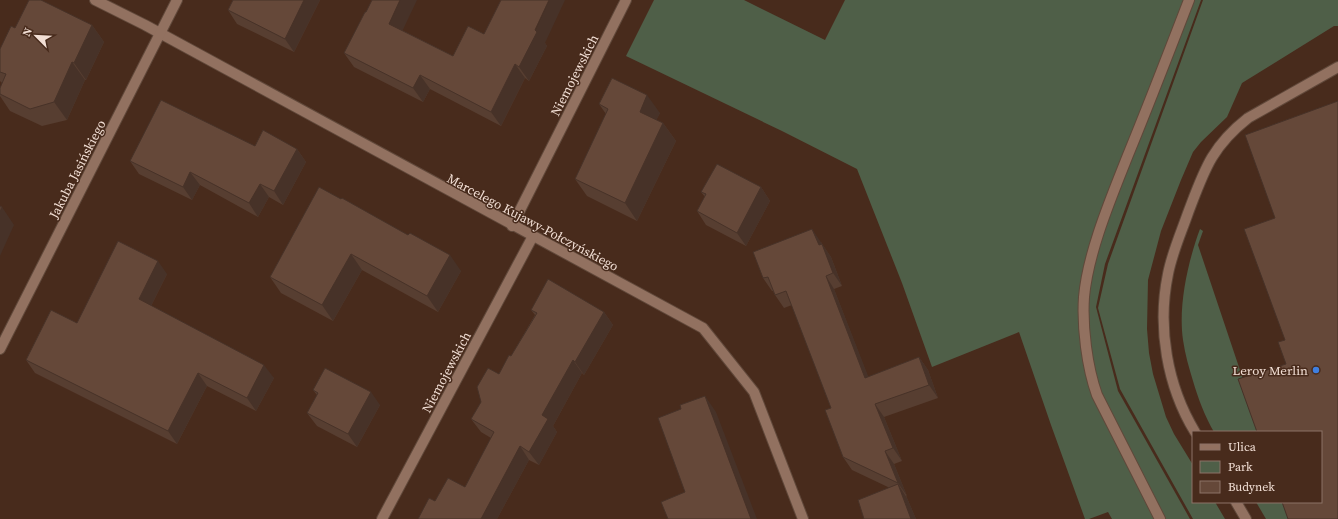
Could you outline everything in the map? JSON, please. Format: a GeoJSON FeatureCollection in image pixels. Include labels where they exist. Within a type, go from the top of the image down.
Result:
{"type":"FeatureCollection","features":[{"type":"Feature","properties":{"kind":"street","name":"Marcelego Kujawy-Połczyńskiego"},"geometry":{"type":"LineString","coordinates":[[95,0],[703,328],[754,392],[803,519]]}},
{"type":"Feature","properties":{"kind":"street","name":"Jakuba Jasińskiego"},"geometry":{"type":"LineString","coordinates":[[0,349],[177,0]]}},
{"type":"Feature","properties":{"kind":"street","name":"Niemojewskich"},"geometry":{"type":"LineString","coordinates":[[512,226],[626,0]]}},
{"type":"Feature","properties":{"kind":"street"},"geometry":{"type":"LineString","coordinates":[[1160,519],[1095,390],[1091,378],[1084,324],[1084,297],[1090,262],[1101,229],[1118,181],[1189,0]]}},
{"type":"Feature","properties":{"kind":"street"},"geometry":{"type":"LineString","coordinates":[[1194,431],[1180,403],[1171,374],[1167,355],[1164,309],[1168,272],[1202,175],[1215,150],[1224,138],[1236,127],[1248,118],[1338,66]]}},
{"type":"Feature","properties":{"kind":"street","name":"Niemojewskich"},"geometry":{"type":"LineString","coordinates":[[382,519],[533,236]]}},
{"type":"Feature","properties":{"kind":"street"},"geometry":{"type":"LineString","coordinates":[[1237,503],[1246,519]]}},
{"type":"Feature","properties":{"kind":"green space"},"geometry":{"type":"Polygon","coordinates":[[[654,0],[744,0],[825,40],[845,0],[1201,0],[1105,264],[1096,307],[1118,391],[1190,519],[1112,519],[1108,512],[1085,519],[1019,332],[932,367],[902,283],[857,169],[626,56],[654,0]]]}},
{"type":"Feature","properties":{"kind":"green space"},"geometry":{"type":"Polygon","coordinates":[[[1203,0],[1338,0],[1338,26],[1334,26],[1242,83],[1227,117],[1201,142],[1193,152],[1161,231],[1148,280],[1147,329],[1153,374],[1166,417],[1174,434],[1192,463],[1192,503],[1216,503],[1225,519],[1193,519],[1120,389],[1098,308],[1108,264],[1203,0]]]}},
{"type":"Feature","properties":{"kind":"green space"},"geometry":{"type":"Polygon","coordinates":[[[1200,229],[1203,231],[1198,245],[1247,391],[1259,431],[1214,431],[1197,394],[1186,356],[1182,327],[1185,284],[1200,229]]]}},
{"type":"Feature","properties":{"kind":"green space"},"geometry":{"type":"Polygon","coordinates":[[[1257,503],[1285,503],[1291,519],[1266,519],[1257,503]]]}},
{"type":"Feature","properties":{"kind":"building"},"geometry":{"type":"Polygon","coordinates":[[[29,0],[41,0],[92,25],[74,63],[72,62],[54,102],[30,109],[0,94],[0,88],[6,74],[0,72],[0,49],[11,26],[15,28],[29,0]]]}},
{"type":"Feature","properties":{"kind":"building"},"geometry":{"type":"Polygon","coordinates":[[[233,0],[304,0],[285,39],[228,10],[233,0]]]}},
{"type":"Feature","properties":{"kind":"building"},"geometry":{"type":"Polygon","coordinates":[[[372,0],[400,0],[389,24],[453,56],[468,26],[484,34],[501,0],[549,0],[535,30],[537,32],[519,67],[515,64],[491,112],[420,75],[413,88],[344,53],[372,0]]]}},
{"type":"Feature","properties":{"kind":"building"},"geometry":{"type":"Polygon","coordinates":[[[612,78],[647,95],[640,112],[663,123],[625,203],[575,179],[608,109],[599,104],[612,78]]]}},
{"type":"Feature","properties":{"kind":"building"},"geometry":{"type":"Polygon","coordinates":[[[161,100],[255,146],[263,130],[297,149],[274,191],[260,184],[249,203],[190,172],[183,187],[130,161],[161,100]]]}},
{"type":"Feature","properties":{"kind":"building"},"geometry":{"type":"Polygon","coordinates":[[[1338,101],[1338,519],[1288,519],[1282,503],[1322,503],[1322,431],[1257,431],[1238,379],[1286,364],[1278,342],[1285,340],[1244,229],[1275,218],[1245,135],[1338,101]]]}},
{"type":"Feature","properties":{"kind":"building"},"geometry":{"type":"Polygon","coordinates":[[[717,164],[761,187],[737,233],[697,211],[706,194],[701,192],[717,164]]]}},
{"type":"Feature","properties":{"kind":"building"},"geometry":{"type":"Polygon","coordinates":[[[319,187],[341,199],[342,198],[408,235],[410,233],[450,255],[427,296],[351,254],[322,305],[270,277],[319,187]]]}},
{"type":"Feature","properties":{"kind":"building"},"geometry":{"type":"Polygon","coordinates":[[[812,229],[819,245],[822,244],[833,273],[826,276],[865,378],[919,357],[929,385],[875,404],[893,448],[885,451],[898,483],[843,457],[825,410],[831,408],[786,291],[775,295],[768,277],[763,278],[753,252],[812,229]]]}},
{"type":"Feature","properties":{"kind":"building"},"geometry":{"type":"Polygon","coordinates":[[[118,241],[158,261],[139,299],[264,365],[247,398],[198,373],[168,431],[26,360],[51,310],[77,323],[118,241]]]}},
{"type":"Feature","properties":{"kind":"building"},"geometry":{"type":"Polygon","coordinates":[[[548,279],[604,312],[575,362],[573,360],[542,415],[548,419],[529,452],[520,446],[481,519],[418,519],[429,498],[435,501],[448,478],[465,487],[494,432],[471,419],[481,402],[477,387],[488,368],[499,374],[509,355],[511,356],[537,313],[531,310],[548,279]]]}},
{"type":"Feature","properties":{"kind":"building"},"geometry":{"type":"Polygon","coordinates":[[[325,368],[371,392],[348,434],[307,413],[318,393],[313,390],[325,368]]]}},
{"type":"Feature","properties":{"kind":"building"},"geometry":{"type":"Polygon","coordinates":[[[705,396],[751,519],[668,519],[661,502],[685,492],[658,418],[681,409],[680,405],[705,396]]]}},
{"type":"Feature","properties":{"kind":"building"},"geometry":{"type":"Polygon","coordinates":[[[898,484],[911,519],[864,519],[858,500],[898,484]]]}},
{"type":"Feature","properties":{"kind":"place","name":"Leroy Merlin"},"geometry":{"type":"Point","coordinates":[1316,370]}}]}
